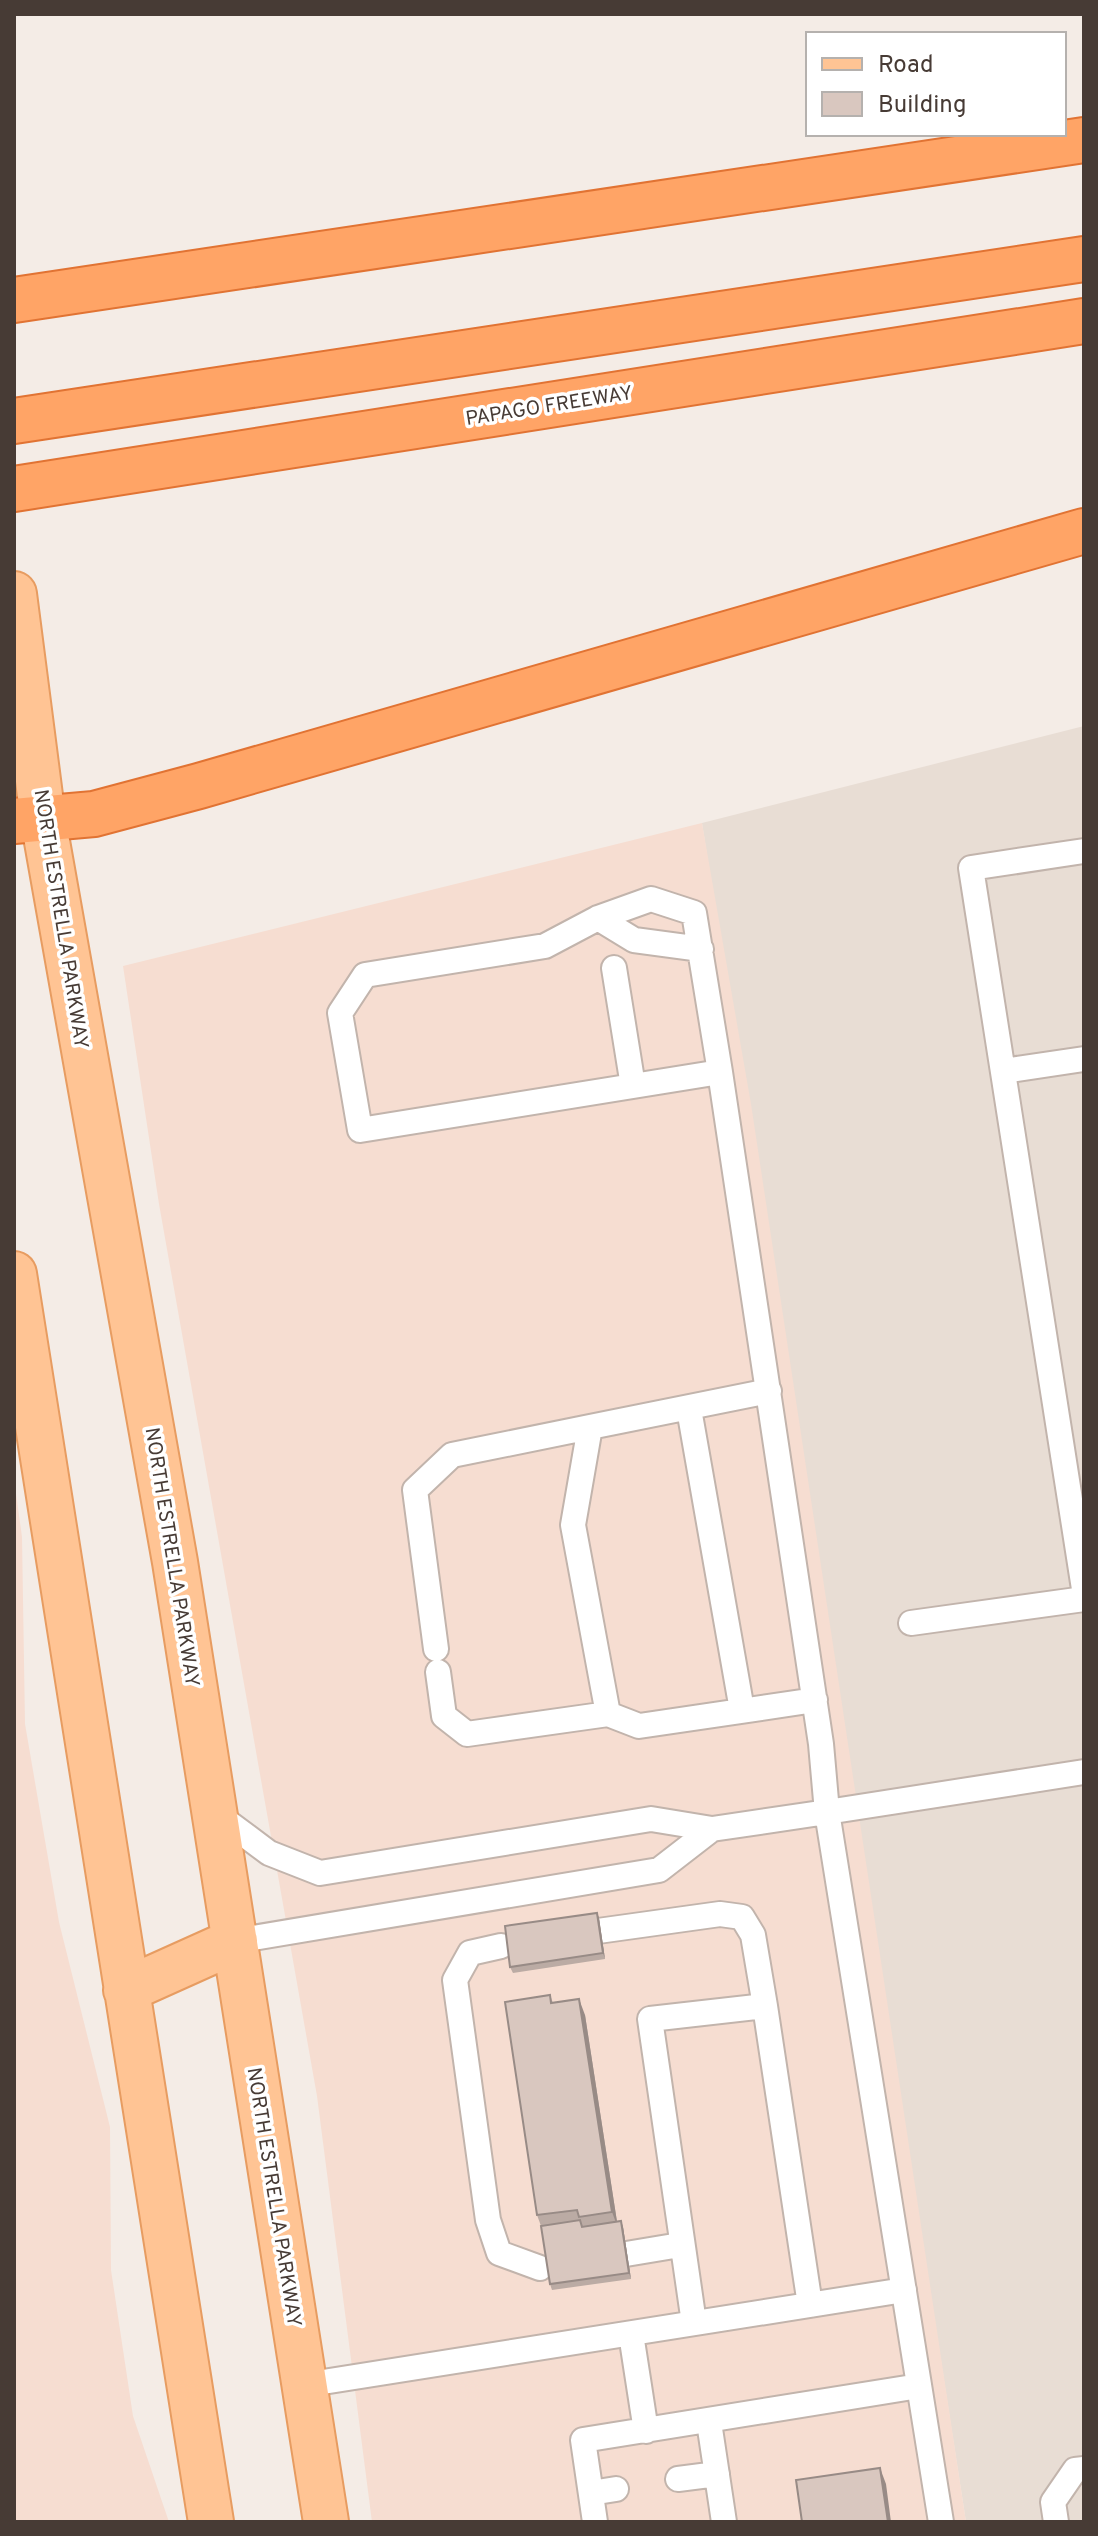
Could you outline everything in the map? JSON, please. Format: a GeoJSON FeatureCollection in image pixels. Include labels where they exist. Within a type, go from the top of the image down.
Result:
{"type":"FeatureCollection","features":[{"type":"Feature","properties":{"kind":"highway"},"geometry":{"type":"LineString","coordinates":[[14,300],[1084,140]]}},
{"type":"Feature","properties":{"kind":"highway"},"geometry":{"type":"LineString","coordinates":[[14,421],[1084,259]]}},
{"type":"Feature","properties":{"kind":"highway","name":"PAPAGO FREEWAY"},"geometry":{"type":"LineString","coordinates":[[14,489],[1084,321]]}},
{"type":"Feature","properties":{"kind":"highway"},"geometry":{"type":"LineString","coordinates":[[29,820],[94,814],[260,769],[1084,531]]}},
{"type":"Feature","properties":{"kind":"main road","name":"NORTH ESTRELLA PARKWAY"},"geometry":{"type":"LineString","coordinates":[[14,594],[29,820],[175,1562],[326,2522]]}},
{"type":"Feature","properties":{"kind":"main road"},"geometry":{"type":"LineString","coordinates":[[14,1274],[211,2522]]}},
{"type":"Feature","properties":{"kind":"main road"},"geometry":{"type":"LineString","coordinates":[[126,1990],[235,1941]]}},
{"type":"Feature","properties":{"kind":"lane"},"geometry":{"type":"LineString","coordinates":[[1084,851],[971,868],[1084,1589]]}},
{"type":"Feature","properties":{"kind":"lane"},"geometry":{"type":"LineString","coordinates":[[720,1072],[360,1130],[340,1013],[365,975],[545,946],[598,918],[651,899],[694,913],[720,1072],[815,1700],[827,1812],[941,2522]]}},
{"type":"Feature","properties":{"kind":"lane"},"geometry":{"type":"LineString","coordinates":[[598,918],[634,940],[701,949]]}},
{"type":"Feature","properties":{"kind":"lane"},"geometry":{"type":"LineString","coordinates":[[614,968],[633,1086]]}},
{"type":"Feature","properties":{"kind":"lane"},"geometry":{"type":"LineString","coordinates":[[1003,1071],[1084,1059]]}},
{"type":"Feature","properties":{"kind":"lane"},"geometry":{"type":"LineString","coordinates":[[769,1391],[452,1455],[415,1490],[444,1716],[467,1734],[608,1714],[639,1726],[815,1700]]}},
{"type":"Feature","properties":{"kind":"lane"},"geometry":{"type":"LineString","coordinates":[[689,1409],[742,1710]]}},
{"type":"Feature","properties":{"kind":"lane"},"geometry":{"type":"LineString","coordinates":[[590,1427],[573,1525],[608,1714]]}},
{"type":"Feature","properties":{"kind":"lane"},"geometry":{"type":"LineString","coordinates":[[911,1623],[1084,1599]]}},
{"type":"Feature","properties":{"kind":"lane"},"geometry":{"type":"LineString","coordinates":[[214,1812],[269,1853],[320,1873],[651,1819],[712,1829],[1084,1772]]}},
{"type":"Feature","properties":{"kind":"lane"},"geometry":{"type":"LineString","coordinates":[[235,1941],[659,1870],[712,1829]]}},
{"type":"Feature","properties":{"kind":"lane"},"geometry":{"type":"LineString","coordinates":[[598,1931],[720,1914],[742,1917],[753,1935],[810,2305]]}},
{"type":"Feature","properties":{"kind":"lane"},"geometry":{"type":"LineString","coordinates":[[501,1946],[470,1953],[455,1980],[488,2220],[499,2253],[540,2268]]}},
{"type":"Feature","properties":{"kind":"lane"},"geometry":{"type":"LineString","coordinates":[[694,2323],[680,2245],[650,2019],[765,2006]]}},
{"type":"Feature","properties":{"kind":"lane"},"geometry":{"type":"LineString","coordinates":[[620,2255],[680,2245]]}},
{"type":"Feature","properties":{"kind":"lane"},"geometry":{"type":"LineString","coordinates":[[304,2385],[904,2290]]}},
{"type":"Feature","properties":{"kind":"lane"},"geometry":{"type":"LineString","coordinates":[[631,2334],[646,2431]]}},
{"type":"Feature","properties":{"kind":"lane"},"geometry":{"type":"LineString","coordinates":[[595,2522],[583,2440],[919,2386]]}},
{"type":"Feature","properties":{"kind":"lane"},"geometry":{"type":"LineString","coordinates":[[709,2422],[724,2522]]}},
{"type":"Feature","properties":{"kind":"lane"},"geometry":{"type":"LineString","coordinates":[[1056,2522],[1053,2502],[1075,2470],[1084,2469]]}},
{"type":"Feature","properties":{"kind":"lane"},"geometry":{"type":"LineString","coordinates":[[678,2479],[717,2474]]}},
{"type":"Feature","properties":{"kind":"lane"},"geometry":{"type":"LineString","coordinates":[[591,2493],[616,2489]]}},
{"type":"Feature","properties":{"kind":"shaded area"},"geometry":{"type":"Polygon","coordinates":[[[1084,726],[1084,2522],[966,2522],[702,823],[1084,726]]]}},
{"type":"Feature","properties":{"kind":"shaded area"},"geometry":{"type":"Polygon","coordinates":[[[702,823],[751,1104],[966,2522],[372,2522],[317,2096],[159,1204],[123,966],[702,823]]]}},
{"type":"Feature","properties":{"kind":"shaded area"},"geometry":{"type":"Polygon","coordinates":[[[14,1479],[22,1537],[25,1724],[59,1922],[110,2127],[111,2270],[133,2416],[169,2522],[14,2522],[14,1479]]]}},
{"type":"Feature","properties":{"kind":"building"},"geometry":{"type":"Polygon","coordinates":[[[597,1913],[603,1953],[510,1967],[505,1926],[597,1913]]]}},
{"type":"Feature","properties":{"kind":"building"},"geometry":{"type":"Polygon","coordinates":[[[550,1995],[551,2003],[579,1999],[612,2212],[579,2217],[577,2210],[537,2215],[505,2002],[550,1995]]]}},
{"type":"Feature","properties":{"kind":"building"},"geometry":{"type":"Polygon","coordinates":[[[580,2220],[582,2227],[621,2221],[629,2273],[550,2284],[541,2226],[580,2220]]]}},
{"type":"Feature","properties":{"kind":"building"},"geometry":{"type":"Polygon","coordinates":[[[880,2468],[888,2522],[802,2522],[796,2480],[880,2468]]]}}]}
